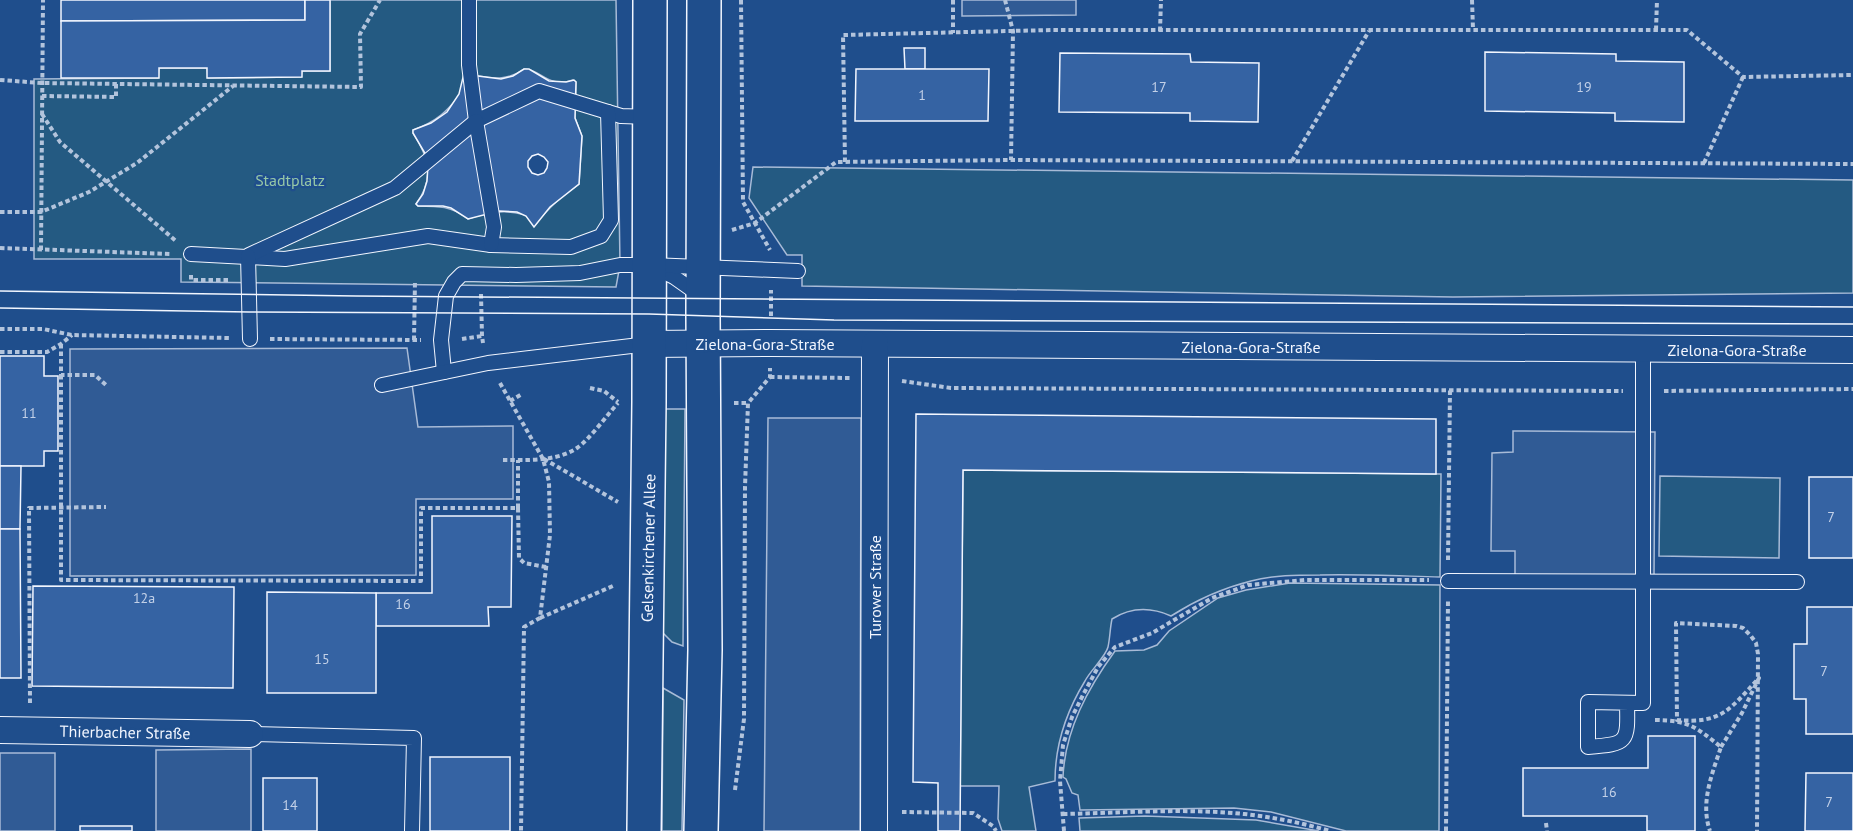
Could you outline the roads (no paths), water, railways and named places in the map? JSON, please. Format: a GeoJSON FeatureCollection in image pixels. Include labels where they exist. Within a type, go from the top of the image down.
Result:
{"type":"FeatureCollection","features":[{"type":"Feature","properties":{"kind":"main road","name":"Gelsenkirchener Allee"},"geometry":{"type":"LineString","coordinates":[[644,831],[650,265],[650,0]]}},
{"type":"Feature","properties":{"kind":"main road"},"geometry":{"type":"LineString","coordinates":[[701,831],[705,650],[704,0]]}},
{"type":"Feature","properties":{"kind":"street","name":"Zielona-Gora-Straße"},"geometry":{"type":"LineString","coordinates":[[648,344],[1853,350]]}},
{"type":"Feature","properties":{"kind":"street","name":"Turower Straße"},"geometry":{"type":"LineString","coordinates":[[874,822],[875,344]]}},
{"type":"Feature","properties":{"kind":"street","name":"Thierbacher Straße"},"geometry":{"type":"LineString","coordinates":[[0,730],[250,734]]}},
{"type":"Feature","properties":{"kind":"lane"},"geometry":{"type":"LineString","coordinates":[[469,0],[469,65],[494,227],[491,245]]}},
{"type":"Feature","properties":{"kind":"lane"},"geometry":{"type":"LineString","coordinates":[[248,256],[395,188],[476,121],[539,91],[621,116],[650,117]]}},
{"type":"Feature","properties":{"kind":"lane"},"geometry":{"type":"LineString","coordinates":[[191,254],[285,259],[428,236],[491,245],[572,247],[601,236],[611,220],[608,112]]}},
{"type":"Feature","properties":{"kind":"lane"},"geometry":{"type":"LineString","coordinates":[[248,256],[250,339]]}},
{"type":"Feature","properties":{"kind":"lane"},"geometry":{"type":"LineString","coordinates":[[444,372],[441,340],[446,296],[462,274],[580,273],[620,265],[650,265],[703,282]]}},
{"type":"Feature","properties":{"kind":"lane"},"geometry":{"type":"LineString","coordinates":[[650,265],[674,277],[703,282],[798,271]]}},
{"type":"Feature","properties":{"kind":"lane"},"geometry":{"type":"LineString","coordinates":[[382,385],[488,363],[648,344]]}},
{"type":"Feature","properties":{"kind":"lane"},"geometry":{"type":"LineString","coordinates":[[1627,703],[1627,732],[1617,745],[1588,747],[1588,702],[1643,703],[1643,350]]}},
{"type":"Feature","properties":{"kind":"lane"},"geometry":{"type":"LineString","coordinates":[[1448,580],[1797,582]]}},
{"type":"Feature","properties":{"kind":"lane"},"geometry":{"type":"LineString","coordinates":[[250,734],[414,738],[412,831]]}},
{"type":"Feature","properties":{"kind":"tram line"},"geometry":{"type":"LineString","coordinates":[[0,291],[356,296],[1853,307]]}},
{"type":"Feature","properties":{"kind":"tram line"},"geometry":{"type":"LineString","coordinates":[[0,308],[649,314],[834,320],[1853,324]]}},
{"type":"Feature","properties":{"kind":"park label","name":"Stadtplatz"},"geometry":{"type":"Point","coordinates":[290,180]}}]}
